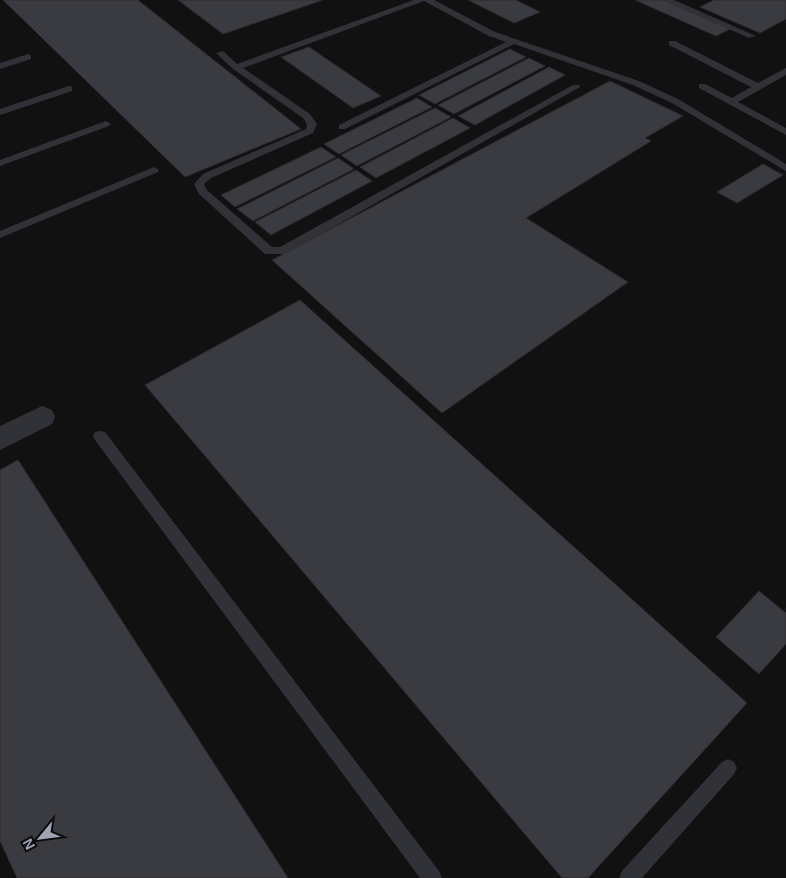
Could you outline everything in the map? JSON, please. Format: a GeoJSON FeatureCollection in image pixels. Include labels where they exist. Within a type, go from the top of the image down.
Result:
{"type":"FeatureCollection","features":[{"type":"Feature","properties":{"kind":"street"},"geometry":{"type":"LineString","coordinates":[[0,438],[42,417]]}},
{"type":"Feature","properties":{"kind":"lane"},"geometry":{"type":"LineString","coordinates":[[236,67],[421,0]]}},
{"type":"Feature","properties":{"kind":"lane"},"geometry":{"type":"LineString","coordinates":[[428,0],[492,34],[644,86],[675,101],[786,168]]}},
{"type":"Feature","properties":{"kind":"lane"},"geometry":{"type":"LineString","coordinates":[[667,0],[752,36]]}},
{"type":"Feature","properties":{"kind":"lane"},"geometry":{"type":"LineString","coordinates":[[342,127],[514,41]]}},
{"type":"Feature","properties":{"kind":"lane"},"geometry":{"type":"LineString","coordinates":[[672,43],[758,87]]}},
{"type":"Feature","properties":{"kind":"lane"},"geometry":{"type":"LineString","coordinates":[[220,53],[236,67],[307,116],[312,124],[310,132],[207,176],[200,184],[203,192],[269,251],[282,251],[576,87]]}},
{"type":"Feature","properties":{"kind":"lane"},"geometry":{"type":"LineString","coordinates":[[0,66],[28,57]]}},
{"type":"Feature","properties":{"kind":"lane"},"geometry":{"type":"LineString","coordinates":[[732,102],[786,71]]}},
{"type":"Feature","properties":{"kind":"lane"},"geometry":{"type":"LineString","coordinates":[[702,86],[786,132]]}},
{"type":"Feature","properties":{"kind":"lane"},"geometry":{"type":"LineString","coordinates":[[0,112],[69,89]]}},
{"type":"Feature","properties":{"kind":"lane"},"geometry":{"type":"LineString","coordinates":[[0,162],[106,124]]}},
{"type":"Feature","properties":{"kind":"lane"},"geometry":{"type":"LineString","coordinates":[[0,234],[154,170]]}},
{"type":"Feature","properties":{"kind":"lane"},"geometry":{"type":"LineString","coordinates":[[100,436],[432,878]]}},
{"type":"Feature","properties":{"kind":"lane"},"geometry":{"type":"LineString","coordinates":[[629,878],[728,768]]}},
{"type":"Feature","properties":{"kind":"building"},"geometry":{"type":"Polygon","coordinates":[[[3,0],[138,0],[301,129],[185,177],[3,0]]]}},
{"type":"Feature","properties":{"kind":"building"},"geometry":{"type":"Polygon","coordinates":[[[178,0],[323,0],[223,34],[178,0]]]}},
{"type":"Feature","properties":{"kind":"building"},"geometry":{"type":"Polygon","coordinates":[[[468,0],[516,0],[540,12],[514,23],[468,0]]]}},
{"type":"Feature","properties":{"kind":"building"},"geometry":{"type":"Polygon","coordinates":[[[635,0],[664,0],[730,29],[716,36],[635,0]]]}},
{"type":"Feature","properties":{"kind":"building"},"geometry":{"type":"Polygon","coordinates":[[[714,0],[786,0],[786,19],[760,33],[700,7],[714,0]]]}},
{"type":"Feature","properties":{"kind":"building"},"geometry":{"type":"Polygon","coordinates":[[[309,47],[381,96],[353,108],[281,57],[309,47]]]}},
{"type":"Feature","properties":{"kind":"building"},"geometry":{"type":"Polygon","coordinates":[[[510,49],[526,57],[435,104],[419,95],[510,49]]]}},
{"type":"Feature","properties":{"kind":"building"},"geometry":{"type":"Polygon","coordinates":[[[529,58],[545,66],[454,114],[438,105],[529,58]]]}},
{"type":"Feature","properties":{"kind":"building"},"geometry":{"type":"Polygon","coordinates":[[[549,67],[565,75],[475,125],[458,116],[549,67]]]}},
{"type":"Feature","properties":{"kind":"building"},"geometry":{"type":"Polygon","coordinates":[[[610,81],[683,116],[645,138],[651,141],[526,218],[628,282],[442,413],[272,260],[610,81]]]}},
{"type":"Feature","properties":{"kind":"building"},"geometry":{"type":"Polygon","coordinates":[[[417,98],[432,107],[339,154],[324,144],[417,98]]]}},
{"type":"Feature","properties":{"kind":"building"},"geometry":{"type":"Polygon","coordinates":[[[435,108],[451,117],[357,166],[341,155],[435,108]]]}},
{"type":"Feature","properties":{"kind":"building"},"geometry":{"type":"Polygon","coordinates":[[[453,118],[470,128],[376,178],[360,167],[453,118]]]}},
{"type":"Feature","properties":{"kind":"building"},"geometry":{"type":"Polygon","coordinates":[[[321,147],[336,157],[235,207],[221,195],[321,147]]]}},
{"type":"Feature","properties":{"kind":"building"},"geometry":{"type":"Polygon","coordinates":[[[338,158],[354,169],[253,221],[237,209],[338,158]]]}},
{"type":"Feature","properties":{"kind":"building"},"geometry":{"type":"Polygon","coordinates":[[[763,164],[783,175],[737,203],[717,192],[763,164]]]}},
{"type":"Feature","properties":{"kind":"building"},"geometry":{"type":"Polygon","coordinates":[[[356,170],[372,181],[271,235],[255,222],[356,170]]]}},
{"type":"Feature","properties":{"kind":"building"},"geometry":{"type":"Polygon","coordinates":[[[300,300],[747,703],[588,878],[562,878],[145,385],[300,300]]]}},
{"type":"Feature","properties":{"kind":"building"},"geometry":{"type":"Polygon","coordinates":[[[18,460],[288,878],[17,878],[0,841],[0,470],[18,460]]]}},
{"type":"Feature","properties":{"kind":"building"},"geometry":{"type":"Polygon","coordinates":[[[759,591],[786,613],[786,644],[759,674],[716,637],[759,591]]]}}]}
